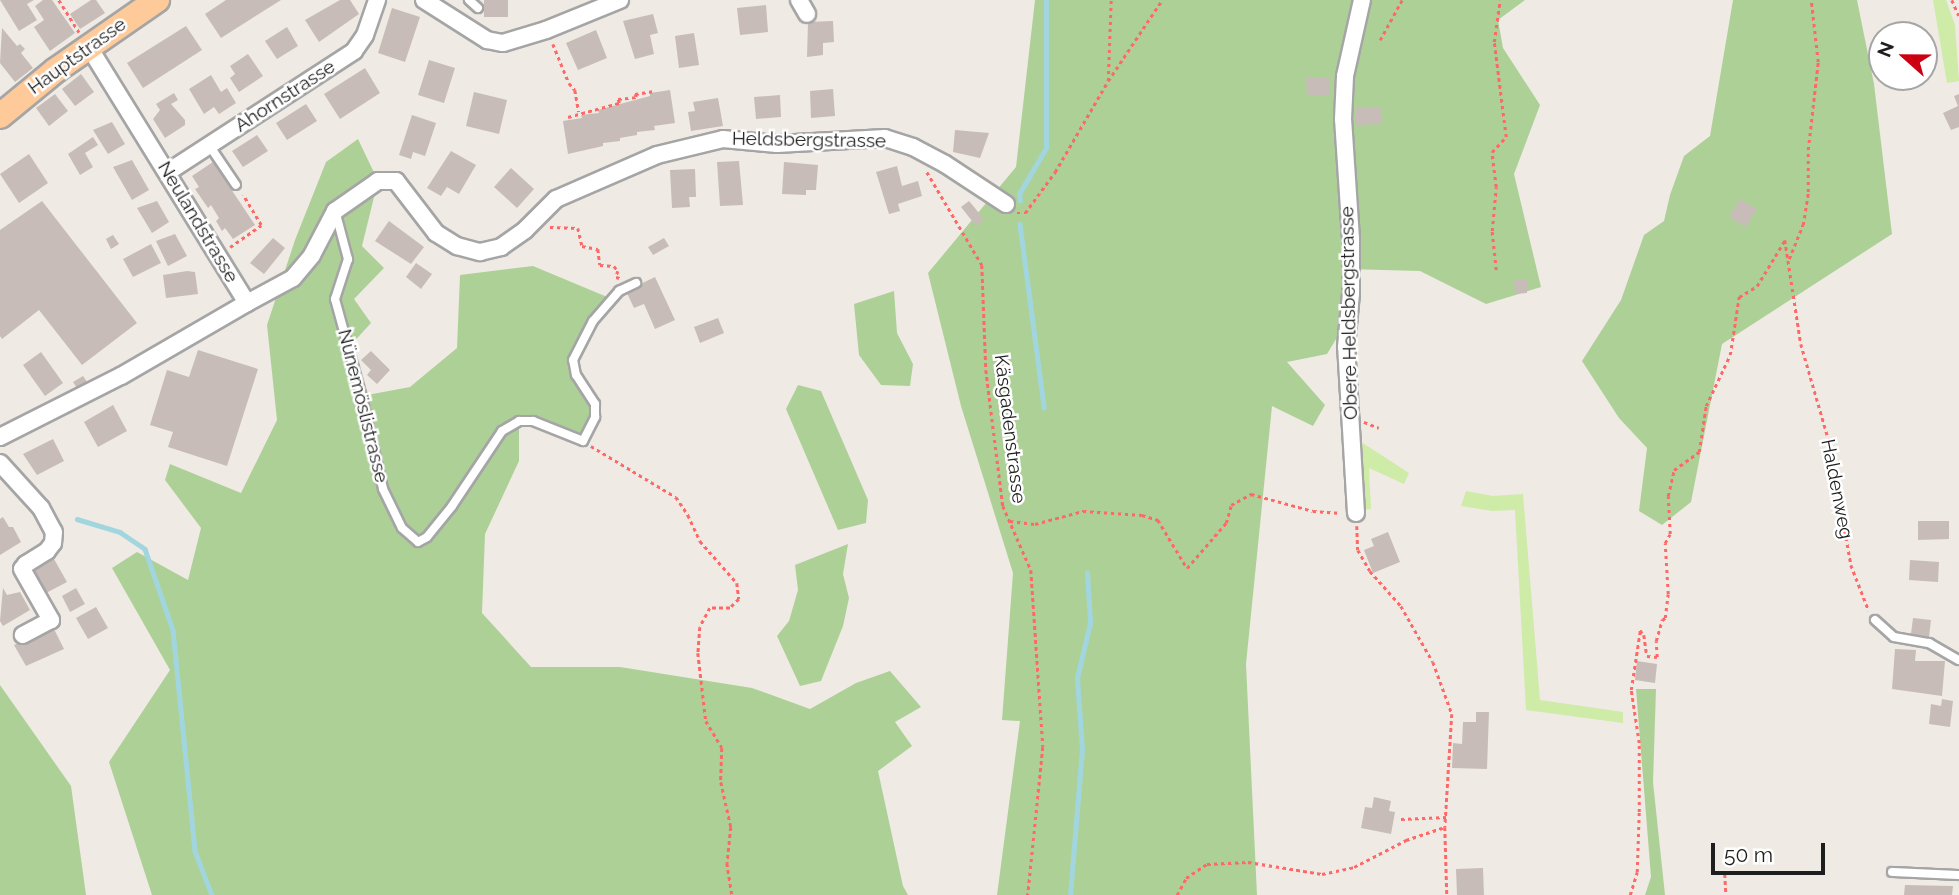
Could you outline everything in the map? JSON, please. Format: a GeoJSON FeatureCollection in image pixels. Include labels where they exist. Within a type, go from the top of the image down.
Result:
{"type":"FeatureCollection","features":[{"type":"Feature","properties":{"kind":"main road","name":"Hauptstrasse"},"geometry":{"type":"LineString","coordinates":[[0,116],[85,40],[157,0]]}},
{"type":"Feature","properties":{"kind":"street","name":"Ahornstrasse"},"geometry":{"type":"LineString","coordinates":[[168,172],[354,51],[365,35],[377,0]]}},
{"type":"Feature","properties":{"kind":"street"},"geometry":{"type":"LineString","coordinates":[[424,0],[477,35],[495,43],[513,42],[620,0]]}},
{"type":"Feature","properties":{"kind":"street","name":"Obere Heldsbergstrasse"},"geometry":{"type":"LineString","coordinates":[[1356,513],[1346,347],[1351,293],[1351,239],[1343,119],[1345,76],[1362,0]]}},
{"type":"Feature","properties":{"kind":"street","name":"Neulandstrasse"},"geometry":{"type":"LineString","coordinates":[[0,437],[121,376],[247,303],[85,40]]}},
{"type":"Feature","properties":{"kind":"street","name":"Heldsbergstrasse"},"geometry":{"type":"LineString","coordinates":[[247,303],[293,278],[312,256],[335,211],[378,181],[396,181],[436,233],[457,246],[480,252],[501,247],[525,230],[556,199],[657,155],[723,139],[777,144],[885,138],[913,147],[963,174],[1006,204]]}},
{"type":"Feature","properties":{"kind":"street"},"geometry":{"type":"LineString","coordinates":[[0,463],[41,508],[54,532],[53,543],[47,551],[22,569],[51,620],[23,635]]}},
{"type":"Feature","properties":{"kind":"lane"},"geometry":{"type":"LineString","coordinates":[[469,0],[478,8]]}},
{"type":"Feature","properties":{"kind":"lane"},"geometry":{"type":"LineString","coordinates":[[209,145],[239,189]]}},
{"type":"Feature","properties":{"kind":"lane","name":"Nünemöslistrasse"},"geometry":{"type":"LineString","coordinates":[[335,211],[348,259],[335,299],[362,397],[383,489],[411,539],[418,542],[428,537],[502,431],[519,421],[533,421],[583,441]]}},
{"type":"Feature","properties":{"kind":"lane"},"geometry":{"type":"LineString","coordinates":[[583,441],[594,417],[595,404],[576,375],[573,360],[593,321],[619,291],[636,283]]}},
{"type":"Feature","properties":{"kind":"lane"},"geometry":{"type":"LineString","coordinates":[[1875,620],[1894,636],[1929,643],[1959,660]]}},
{"type":"Feature","properties":{"kind":"lane"},"geometry":{"type":"LineString","coordinates":[[1892,872],[1959,875]]}},
{"type":"Feature","properties":{"kind":"path"},"geometry":{"type":"LineString","coordinates":[[59,0],[85,40]]}},
{"type":"Feature","properties":{"kind":"path"},"geometry":{"type":"LineString","coordinates":[[1108,81],[1111,0]]}},
{"type":"Feature","properties":{"kind":"path"},"geometry":{"type":"LineString","coordinates":[[1006,204],[1018,214],[1025,213],[1055,172],[1108,81],[1163,0]]}},
{"type":"Feature","properties":{"kind":"path"},"geometry":{"type":"LineString","coordinates":[[1380,40],[1402,0]]}},
{"type":"Feature","properties":{"kind":"path"},"geometry":{"type":"LineString","coordinates":[[1496,271],[1492,231],[1496,187],[1492,152],[1506,137],[1494,42],[1500,0]]}},
{"type":"Feature","properties":{"kind":"path"},"geometry":{"type":"LineString","coordinates":[[1788,262],[1803,225],[1808,192],[1808,150],[1818,62],[1811,0]]}},
{"type":"Feature","properties":{"kind":"path"},"geometry":{"type":"LineString","coordinates":[[1952,0],[1959,16]]}},
{"type":"Feature","properties":{"kind":"path"},"geometry":{"type":"LineString","coordinates":[[554,48],[569,83],[575,90],[579,112]]}},
{"type":"Feature","properties":{"kind":"path"},"geometry":{"type":"LineString","coordinates":[[568,117],[654,91]]}},
{"type":"Feature","properties":{"kind":"path","name":"Käsgadenstrasse"},"geometry":{"type":"LineString","coordinates":[[913,147],[982,265],[986,370],[1003,506],[1031,570],[1043,747],[1028,895]]}},
{"type":"Feature","properties":{"kind":"path"},"geometry":{"type":"LineString","coordinates":[[218,255],[261,225],[239,189]]}},
{"type":"Feature","properties":{"kind":"path"},"geometry":{"type":"LineString","coordinates":[[525,230],[544,227],[578,228],[582,246],[598,249],[600,265],[614,266],[618,271],[616,277],[624,278],[626,288]]}},
{"type":"Feature","properties":{"kind":"path"},"geometry":{"type":"LineString","coordinates":[[1630,895],[1637,872],[1639,812],[1639,743],[1631,690],[1640,630],[1644,635],[1647,656],[1657,657],[1656,641],[1665,618],[1668,594],[1665,543],[1670,534],[1668,496],[1674,470],[1699,452],[1706,406],[1730,355],[1739,297],[1757,286],[1784,240],[1788,262]]}},
{"type":"Feature","properties":{"kind":"path","name":"Haldenweg"},"geometry":{"type":"LineString","coordinates":[[1788,262],[1801,344],[1829,441],[1851,565],[1861,596],[1875,620]]}},
{"type":"Feature","properties":{"kind":"path"},"geometry":{"type":"LineString","coordinates":[[583,441],[676,497],[700,541],[731,573],[737,583],[738,599],[730,608],[710,608],[700,627],[698,653],[706,721],[722,748],[721,782],[731,827],[727,863],[732,895]]}},
{"type":"Feature","properties":{"kind":"path"},"geometry":{"type":"LineString","coordinates":[[1010,521],[1035,524],[1083,511],[1142,515],[1158,520],[1187,568],[1226,523],[1231,505],[1251,494],[1313,511],[1356,513],[1358,551],[1370,571],[1401,606],[1433,662],[1452,714],[1445,827],[1447,895]]}},
{"type":"Feature","properties":{"kind":"path"},"geometry":{"type":"LineString","coordinates":[[1401,818],[1446,817]]}},
{"type":"Feature","properties":{"kind":"path"},"geometry":{"type":"LineString","coordinates":[[1177,895],[1186,878],[1208,864],[1248,862],[1322,874],[1354,867],[1406,841],[1445,827]]}},
{"type":"Feature","properties":{"kind":"path"},"geometry":{"type":"LineString","coordinates":[[1725,873],[1726,895]]}},
{"type":"Feature","properties":{"kind":"green space"},"geometry":{"type":"Polygon","coordinates":[[[1035,0],[1525,0],[1498,20],[1503,48],[1540,105],[1514,174],[1541,287],[1486,304],[1420,271],[1346,269],[1353,311],[1327,354],[1287,362],[1325,405],[1313,426],[1272,406],[1246,664],[1257,895],[997,895],[1020,721],[1002,720],[1013,573],[961,406],[928,273],[1016,167],[1035,0]]]}},
{"type":"Feature","properties":{"kind":"green space"},"geometry":{"type":"Polygon","coordinates":[[[1733,0],[1857,0],[1868,54],[1868,91],[1875,91],[1892,234],[1722,344],[1691,502],[1662,525],[1639,511],[1647,448],[1619,418],[1582,361],[1621,300],[1644,235],[1664,221],[1684,156],[1710,136],[1733,0]]]}},
{"type":"Feature","properties":{"kind":"green space"},"geometry":{"type":"Polygon","coordinates":[[[1933,0],[1946,0],[1955,25],[1959,81],[1947,83],[1933,0]]]}},
{"type":"Feature","properties":{"kind":"green space"},"geometry":{"type":"Polygon","coordinates":[[[358,139],[378,181],[362,246],[384,268],[354,299],[371,323],[349,347],[362,396],[410,387],[457,348],[460,275],[533,266],[612,299],[593,321],[573,360],[595,404],[595,417],[583,441],[558,429],[519,421],[519,461],[485,534],[482,613],[531,667],[620,667],[752,688],[810,709],[856,683],[890,671],[921,707],[895,722],[912,746],[878,771],[903,886],[908,895],[152,895],[109,762],[170,670],[112,568],[137,552],[188,580],[201,528],[165,480],[170,464],[241,493],[277,420],[267,325],[295,240],[326,162],[358,139]]]}},
{"type":"Feature","properties":{"kind":"green space"},"geometry":{"type":"Polygon","coordinates":[[[894,291],[897,333],[913,364],[910,386],[881,385],[859,355],[854,304],[894,291]]]}},
{"type":"Feature","properties":{"kind":"green space"},"geometry":{"type":"Polygon","coordinates":[[[798,385],[821,391],[868,500],[866,523],[838,530],[786,409],[798,385]]]}},
{"type":"Feature","properties":{"kind":"green space"},"geometry":{"type":"Polygon","coordinates":[[[1355,438],[1409,473],[1404,484],[1369,468],[1371,509],[1359,510],[1355,438]]]}},
{"type":"Feature","properties":{"kind":"green space"},"geometry":{"type":"Polygon","coordinates":[[[1466,491],[1493,496],[1523,494],[1540,700],[1623,712],[1623,723],[1526,710],[1515,510],[1492,511],[1461,506],[1466,491]]]}},
{"type":"Feature","properties":{"kind":"green space"},"geometry":{"type":"Polygon","coordinates":[[[848,544],[843,574],[849,598],[843,626],[821,681],[800,686],[777,636],[789,621],[798,590],[795,565],[848,544]]]}},
{"type":"Feature","properties":{"kind":"green space"},"geometry":{"type":"Polygon","coordinates":[[[0,685],[71,786],[86,895],[0,895],[0,685]]]}},
{"type":"Feature","properties":{"kind":"green space"},"geometry":{"type":"Polygon","coordinates":[[[1636,689],[1656,689],[1653,782],[1665,895],[1645,895],[1651,877],[1636,689]]]}},
{"type":"Feature","properties":{"kind":"building"},"geometry":{"type":"Polygon","coordinates":[[[0,0],[34,0],[27,4],[37,20],[19,31],[0,0]]]}},
{"type":"Feature","properties":{"kind":"building"},"geometry":{"type":"Polygon","coordinates":[[[43,0],[52,0],[75,33],[50,51],[34,27],[44,20],[35,6],[43,0]]]}},
{"type":"Feature","properties":{"kind":"building"},"geometry":{"type":"Polygon","coordinates":[[[91,0],[96,0],[105,13],[80,29],[70,14],[91,0]]]}},
{"type":"Feature","properties":{"kind":"building"},"geometry":{"type":"Polygon","coordinates":[[[226,0],[281,0],[221,38],[205,14],[226,0]]]}},
{"type":"Feature","properties":{"kind":"building"},"geometry":{"type":"Polygon","coordinates":[[[340,0],[350,0],[359,14],[319,42],[305,20],[340,0]]]}},
{"type":"Feature","properties":{"kind":"building"},"geometry":{"type":"Polygon","coordinates":[[[484,0],[508,0],[508,17],[484,17],[484,0]]]}},
{"type":"Feature","properties":{"kind":"building"},"geometry":{"type":"Polygon","coordinates":[[[766,5],[768,32],[740,35],[737,8],[766,5]]]}},
{"type":"Feature","properties":{"kind":"building"},"geometry":{"type":"Polygon","coordinates":[[[392,8],[420,17],[405,62],[378,53],[392,8]]]}},
{"type":"Feature","properties":{"kind":"building"},"geometry":{"type":"Polygon","coordinates":[[[653,14],[658,33],[650,35],[654,54],[635,59],[623,21],[653,14]]]}},
{"type":"Feature","properties":{"kind":"building"},"geometry":{"type":"Polygon","coordinates":[[[833,21],[834,42],[823,43],[823,55],[807,57],[808,22],[833,21]]]}},
{"type":"Feature","properties":{"kind":"building"},"geometry":{"type":"Polygon","coordinates":[[[186,26],[202,50],[143,88],[127,63],[186,26]]]}},
{"type":"Feature","properties":{"kind":"building"},"geometry":{"type":"Polygon","coordinates":[[[287,27],[298,46],[277,59],[265,41],[287,27]]]}},
{"type":"Feature","properties":{"kind":"building"},"geometry":{"type":"Polygon","coordinates":[[[2,28],[17,46],[20,44],[25,49],[21,53],[33,68],[15,82],[0,63],[2,28]]]}},
{"type":"Feature","properties":{"kind":"building"},"geometry":{"type":"Polygon","coordinates":[[[596,30],[607,58],[578,70],[566,43],[596,30]]]}},
{"type":"Feature","properties":{"kind":"building"},"geometry":{"type":"Polygon","coordinates":[[[694,33],[699,65],[679,68],[675,36],[694,33]]]}},
{"type":"Feature","properties":{"kind":"building"},"geometry":{"type":"Polygon","coordinates":[[[248,54],[263,76],[239,92],[230,78],[235,74],[230,66],[248,54]]]}},
{"type":"Feature","properties":{"kind":"building"},"geometry":{"type":"Polygon","coordinates":[[[429,60],[455,68],[444,103],[418,95],[429,60]]]}},
{"type":"Feature","properties":{"kind":"building"},"geometry":{"type":"Polygon","coordinates":[[[365,68],[380,93],[340,119],[324,94],[365,68]]]}},
{"type":"Feature","properties":{"kind":"building"},"geometry":{"type":"Polygon","coordinates":[[[81,74],[94,92],[75,106],[62,89],[81,74]]]}},
{"type":"Feature","properties":{"kind":"building"},"geometry":{"type":"Polygon","coordinates":[[[211,75],[221,92],[227,88],[236,103],[219,114],[214,107],[204,114],[189,89],[211,75]]]}},
{"type":"Feature","properties":{"kind":"building"},"geometry":{"type":"Polygon","coordinates":[[[1306,77],[1329,77],[1329,95],[1307,95],[1306,77]]]}},
{"type":"Feature","properties":{"kind":"building"},"geometry":{"type":"Polygon","coordinates":[[[833,89],[835,116],[811,118],[810,91],[833,89]]]}},
{"type":"Feature","properties":{"kind":"building"},"geometry":{"type":"Polygon","coordinates":[[[670,90],[675,123],[654,126],[655,130],[637,132],[637,135],[620,138],[620,141],[603,143],[603,146],[568,154],[563,121],[599,113],[598,110],[650,96],[650,93],[670,90]]]}},
{"type":"Feature","properties":{"kind":"building"},"geometry":{"type":"Polygon","coordinates":[[[474,92],[507,100],[499,134],[466,126],[474,92]]]}},
{"type":"Feature","properties":{"kind":"building"},"geometry":{"type":"Polygon","coordinates":[[[174,93],[178,100],[171,104],[185,120],[185,125],[165,138],[153,119],[160,110],[156,104],[174,93]]]}},
{"type":"Feature","properties":{"kind":"building"},"geometry":{"type":"Polygon","coordinates":[[[55,94],[68,111],[49,126],[36,108],[55,94]]]}},
{"type":"Feature","properties":{"kind":"building"},"geometry":{"type":"Polygon","coordinates":[[[1959,94],[1959,127],[1951,130],[1943,113],[1958,106],[1954,96],[1959,94]]]}},
{"type":"Feature","properties":{"kind":"building"},"geometry":{"type":"Polygon","coordinates":[[[780,95],[781,117],[756,119],[754,97],[780,95]]]}},
{"type":"Feature","properties":{"kind":"building"},"geometry":{"type":"Polygon","coordinates":[[[718,98],[723,126],[691,131],[688,112],[695,111],[693,102],[718,98]]]}},
{"type":"Feature","properties":{"kind":"building"},"geometry":{"type":"Polygon","coordinates":[[[306,104],[317,121],[287,140],[276,123],[306,104]]]}},
{"type":"Feature","properties":{"kind":"building"},"geometry":{"type":"Polygon","coordinates":[[[1356,108],[1381,108],[1382,124],[1356,125],[1356,108]]]}},
{"type":"Feature","properties":{"kind":"building"},"geometry":{"type":"Polygon","coordinates":[[[412,115],[436,123],[425,156],[413,152],[411,159],[399,155],[412,115]]]}},
{"type":"Feature","properties":{"kind":"building"},"geometry":{"type":"Polygon","coordinates":[[[112,122],[125,144],[108,154],[93,130],[112,122]]]}},
{"type":"Feature","properties":{"kind":"building"},"geometry":{"type":"Polygon","coordinates":[[[955,130],[989,133],[980,158],[953,152],[955,130]]]}},
{"type":"Feature","properties":{"kind":"building"},"geometry":{"type":"Polygon","coordinates":[[[257,135],[268,151],[243,167],[232,151],[257,135]]]}},
{"type":"Feature","properties":{"kind":"building"},"geometry":{"type":"Polygon","coordinates":[[[93,137],[98,145],[85,153],[93,167],[80,175],[68,154],[93,137]]]}},
{"type":"Feature","properties":{"kind":"building"},"geometry":{"type":"Polygon","coordinates":[[[451,151],[476,165],[459,194],[447,187],[441,196],[427,188],[451,151]]]}},
{"type":"Feature","properties":{"kind":"building"},"geometry":{"type":"Polygon","coordinates":[[[29,154],[48,183],[19,203],[0,174],[29,154]]]}},
{"type":"Feature","properties":{"kind":"building"},"geometry":{"type":"Polygon","coordinates":[[[132,160],[149,190],[132,200],[113,167],[132,160]]]}},
{"type":"Feature","properties":{"kind":"building"},"geometry":{"type":"Polygon","coordinates":[[[739,161],[743,205],[720,206],[717,162],[739,161]]]}},
{"type":"Feature","properties":{"kind":"building"},"geometry":{"type":"Polygon","coordinates":[[[213,162],[255,225],[233,239],[225,228],[222,231],[216,221],[219,218],[211,205],[208,208],[195,189],[199,187],[192,176],[213,162]]]}},
{"type":"Feature","properties":{"kind":"building"},"geometry":{"type":"Polygon","coordinates":[[[784,162],[818,165],[816,190],[806,190],[806,195],[782,194],[784,162]]]}},
{"type":"Feature","properties":{"kind":"building"},"geometry":{"type":"Polygon","coordinates":[[[897,166],[902,186],[918,181],[922,196],[898,204],[900,211],[889,214],[876,172],[897,166]]]}},
{"type":"Feature","properties":{"kind":"building"},"geometry":{"type":"Polygon","coordinates":[[[511,168],[534,189],[517,208],[494,187],[511,168]]]}},
{"type":"Feature","properties":{"kind":"building"},"geometry":{"type":"Polygon","coordinates":[[[695,169],[696,197],[689,197],[690,207],[672,208],[670,170],[695,169]]]}},
{"type":"Feature","properties":{"kind":"building"},"geometry":{"type":"Polygon","coordinates":[[[1740,199],[1757,209],[1746,227],[1729,217],[1740,199]]]}},
{"type":"Feature","properties":{"kind":"building"},"geometry":{"type":"Polygon","coordinates":[[[42,201],[137,323],[82,365],[39,310],[2,339],[0,336],[0,230],[42,201]]]}},
{"type":"Feature","properties":{"kind":"building"},"geometry":{"type":"Polygon","coordinates":[[[157,201],[169,222],[152,233],[137,208],[157,201]]]}},
{"type":"Feature","properties":{"kind":"building"},"geometry":{"type":"Polygon","coordinates":[[[969,201],[984,219],[976,226],[961,207],[969,201]]]}},
{"type":"Feature","properties":{"kind":"building"},"geometry":{"type":"Polygon","coordinates":[[[389,221],[424,247],[411,264],[375,241],[389,221]]]}},
{"type":"Feature","properties":{"kind":"building"},"geometry":{"type":"Polygon","coordinates":[[[175,234],[187,256],[168,266],[156,241],[175,234]]]}},
{"type":"Feature","properties":{"kind":"building"},"geometry":{"type":"Polygon","coordinates":[[[113,235],[119,244],[111,249],[106,239],[113,235]]]}},
{"type":"Feature","properties":{"kind":"building"},"geometry":{"type":"Polygon","coordinates":[[[273,238],[285,248],[264,274],[250,263],[273,238]]]}},
{"type":"Feature","properties":{"kind":"building"},"geometry":{"type":"Polygon","coordinates":[[[664,238],[669,246],[653,255],[648,247],[664,238]]]}},
{"type":"Feature","properties":{"kind":"building"},"geometry":{"type":"Polygon","coordinates":[[[151,244],[161,263],[133,277],[123,259],[151,244]]]}},
{"type":"Feature","properties":{"kind":"building"},"geometry":{"type":"Polygon","coordinates":[[[416,263],[432,274],[421,289],[406,277],[416,263]]]}},
{"type":"Feature","properties":{"kind":"building"},"geometry":{"type":"Polygon","coordinates":[[[195,272],[198,294],[166,298],[163,275],[195,272]]]}},
{"type":"Feature","properties":{"kind":"building"},"geometry":{"type":"Polygon","coordinates":[[[655,277],[675,320],[655,329],[644,304],[634,308],[626,291],[655,277]]]}},
{"type":"Feature","properties":{"kind":"building"},"geometry":{"type":"Polygon","coordinates":[[[1514,279],[1527,279],[1527,293],[1515,294],[1514,279]]]}},
{"type":"Feature","properties":{"kind":"building"},"geometry":{"type":"Polygon","coordinates":[[[718,318],[724,333],[700,343],[694,327],[718,318]]]}},
{"type":"Feature","properties":{"kind":"building"},"geometry":{"type":"Polygon","coordinates":[[[198,350],[258,369],[227,466],[168,447],[173,432],[150,425],[167,370],[189,377],[198,350]]]}},
{"type":"Feature","properties":{"kind":"building"},"geometry":{"type":"Polygon","coordinates":[[[371,351],[390,370],[377,384],[367,375],[371,370],[361,360],[371,351]]]}},
{"type":"Feature","properties":{"kind":"building"},"geometry":{"type":"Polygon","coordinates":[[[41,352],[63,383],[45,396],[23,365],[41,352]]]}},
{"type":"Feature","properties":{"kind":"building"},"geometry":{"type":"Polygon","coordinates":[[[83,376],[87,382],[77,388],[73,382],[83,376]]]}},
{"type":"Feature","properties":{"kind":"building"},"geometry":{"type":"Polygon","coordinates":[[[113,405],[127,431],[98,447],[84,422],[113,405]]]}},
{"type":"Feature","properties":{"kind":"building"},"geometry":{"type":"Polygon","coordinates":[[[53,439],[64,461],[37,475],[23,454],[53,439]]]}},
{"type":"Feature","properties":{"kind":"building"},"geometry":{"type":"Polygon","coordinates":[[[3,517],[9,527],[13,527],[21,542],[0,555],[0,519],[3,517]]]}},
{"type":"Feature","properties":{"kind":"building"},"geometry":{"type":"Polygon","coordinates":[[[1918,521],[1949,521],[1949,539],[1918,540],[1918,521]]]}},
{"type":"Feature","properties":{"kind":"building"},"geometry":{"type":"Polygon","coordinates":[[[1388,532],[1400,562],[1373,573],[1364,550],[1374,546],[1371,539],[1388,532]]]}},
{"type":"Feature","properties":{"kind":"building"},"geometry":{"type":"Polygon","coordinates":[[[54,559],[67,582],[46,593],[34,570],[54,559]]]}},
{"type":"Feature","properties":{"kind":"building"},"geometry":{"type":"Polygon","coordinates":[[[1910,560],[1939,562],[1938,582],[1909,580],[1910,560]]]}},
{"type":"Feature","properties":{"kind":"building"},"geometry":{"type":"Polygon","coordinates":[[[3,588],[7,595],[20,592],[30,610],[3,626],[0,621],[3,588]]]}},
{"type":"Feature","properties":{"kind":"building"},"geometry":{"type":"Polygon","coordinates":[[[76,588],[85,604],[70,612],[62,596],[76,588]]]}},
{"type":"Feature","properties":{"kind":"building"},"geometry":{"type":"Polygon","coordinates":[[[96,607],[108,628],[88,639],[76,618],[96,607]]]}},
{"type":"Feature","properties":{"kind":"building"},"geometry":{"type":"Polygon","coordinates":[[[1913,618],[1931,620],[1929,637],[1911,634],[1913,618]]]}},
{"type":"Feature","properties":{"kind":"building"},"geometry":{"type":"Polygon","coordinates":[[[53,627],[64,649],[26,666],[14,645],[53,627]]]}},
{"type":"Feature","properties":{"kind":"building"},"geometry":{"type":"Polygon","coordinates":[[[1895,649],[1916,650],[1915,661],[1945,661],[1942,696],[1892,689],[1895,649]]]}},
{"type":"Feature","properties":{"kind":"building"},"geometry":{"type":"Polygon","coordinates":[[[1637,661],[1657,664],[1655,683],[1635,680],[1637,661]]]}},
{"type":"Feature","properties":{"kind":"building"},"geometry":{"type":"Polygon","coordinates":[[[1942,699],[1953,701],[1950,727],[1929,724],[1931,704],[1941,706],[1942,699]]]}},
{"type":"Feature","properties":{"kind":"building"},"geometry":{"type":"Polygon","coordinates":[[[1476,712],[1489,712],[1487,769],[1452,768],[1453,743],[1462,744],[1463,722],[1476,722],[1476,712]]]}},
{"type":"Feature","properties":{"kind":"building"},"geometry":{"type":"Polygon","coordinates":[[[1374,797],[1391,801],[1389,811],[1395,812],[1391,834],[1361,828],[1365,807],[1372,808],[1374,797]]]}},
{"type":"Feature","properties":{"kind":"building"},"geometry":{"type":"Polygon","coordinates":[[[1483,868],[1484,895],[1457,895],[1456,869],[1483,868]]]}},
{"type":"Feature","properties":{"kind":"building"},"geometry":{"type":"Polygon","coordinates":[[[1905,885],[1953,886],[1952,895],[1904,895],[1905,885]]]}},
{"type":"Feature","properties":{"kind":"waterway"},"geometry":{"type":"LineString","coordinates":[[1020,201],[1019,194],[1046,148],[1046,0]]}},
{"type":"Feature","properties":{"kind":"waterway"},"geometry":{"type":"LineString","coordinates":[[1020,224],[1044,407]]}},
{"type":"Feature","properties":{"kind":"waterway"},"geometry":{"type":"LineString","coordinates":[[77,519],[120,532],[145,549],[173,630],[195,851],[212,895]]}},
{"type":"Feature","properties":{"kind":"waterway"},"geometry":{"type":"LineString","coordinates":[[1070,895],[1082,750],[1077,678],[1090,623],[1087,573]]}}]}
